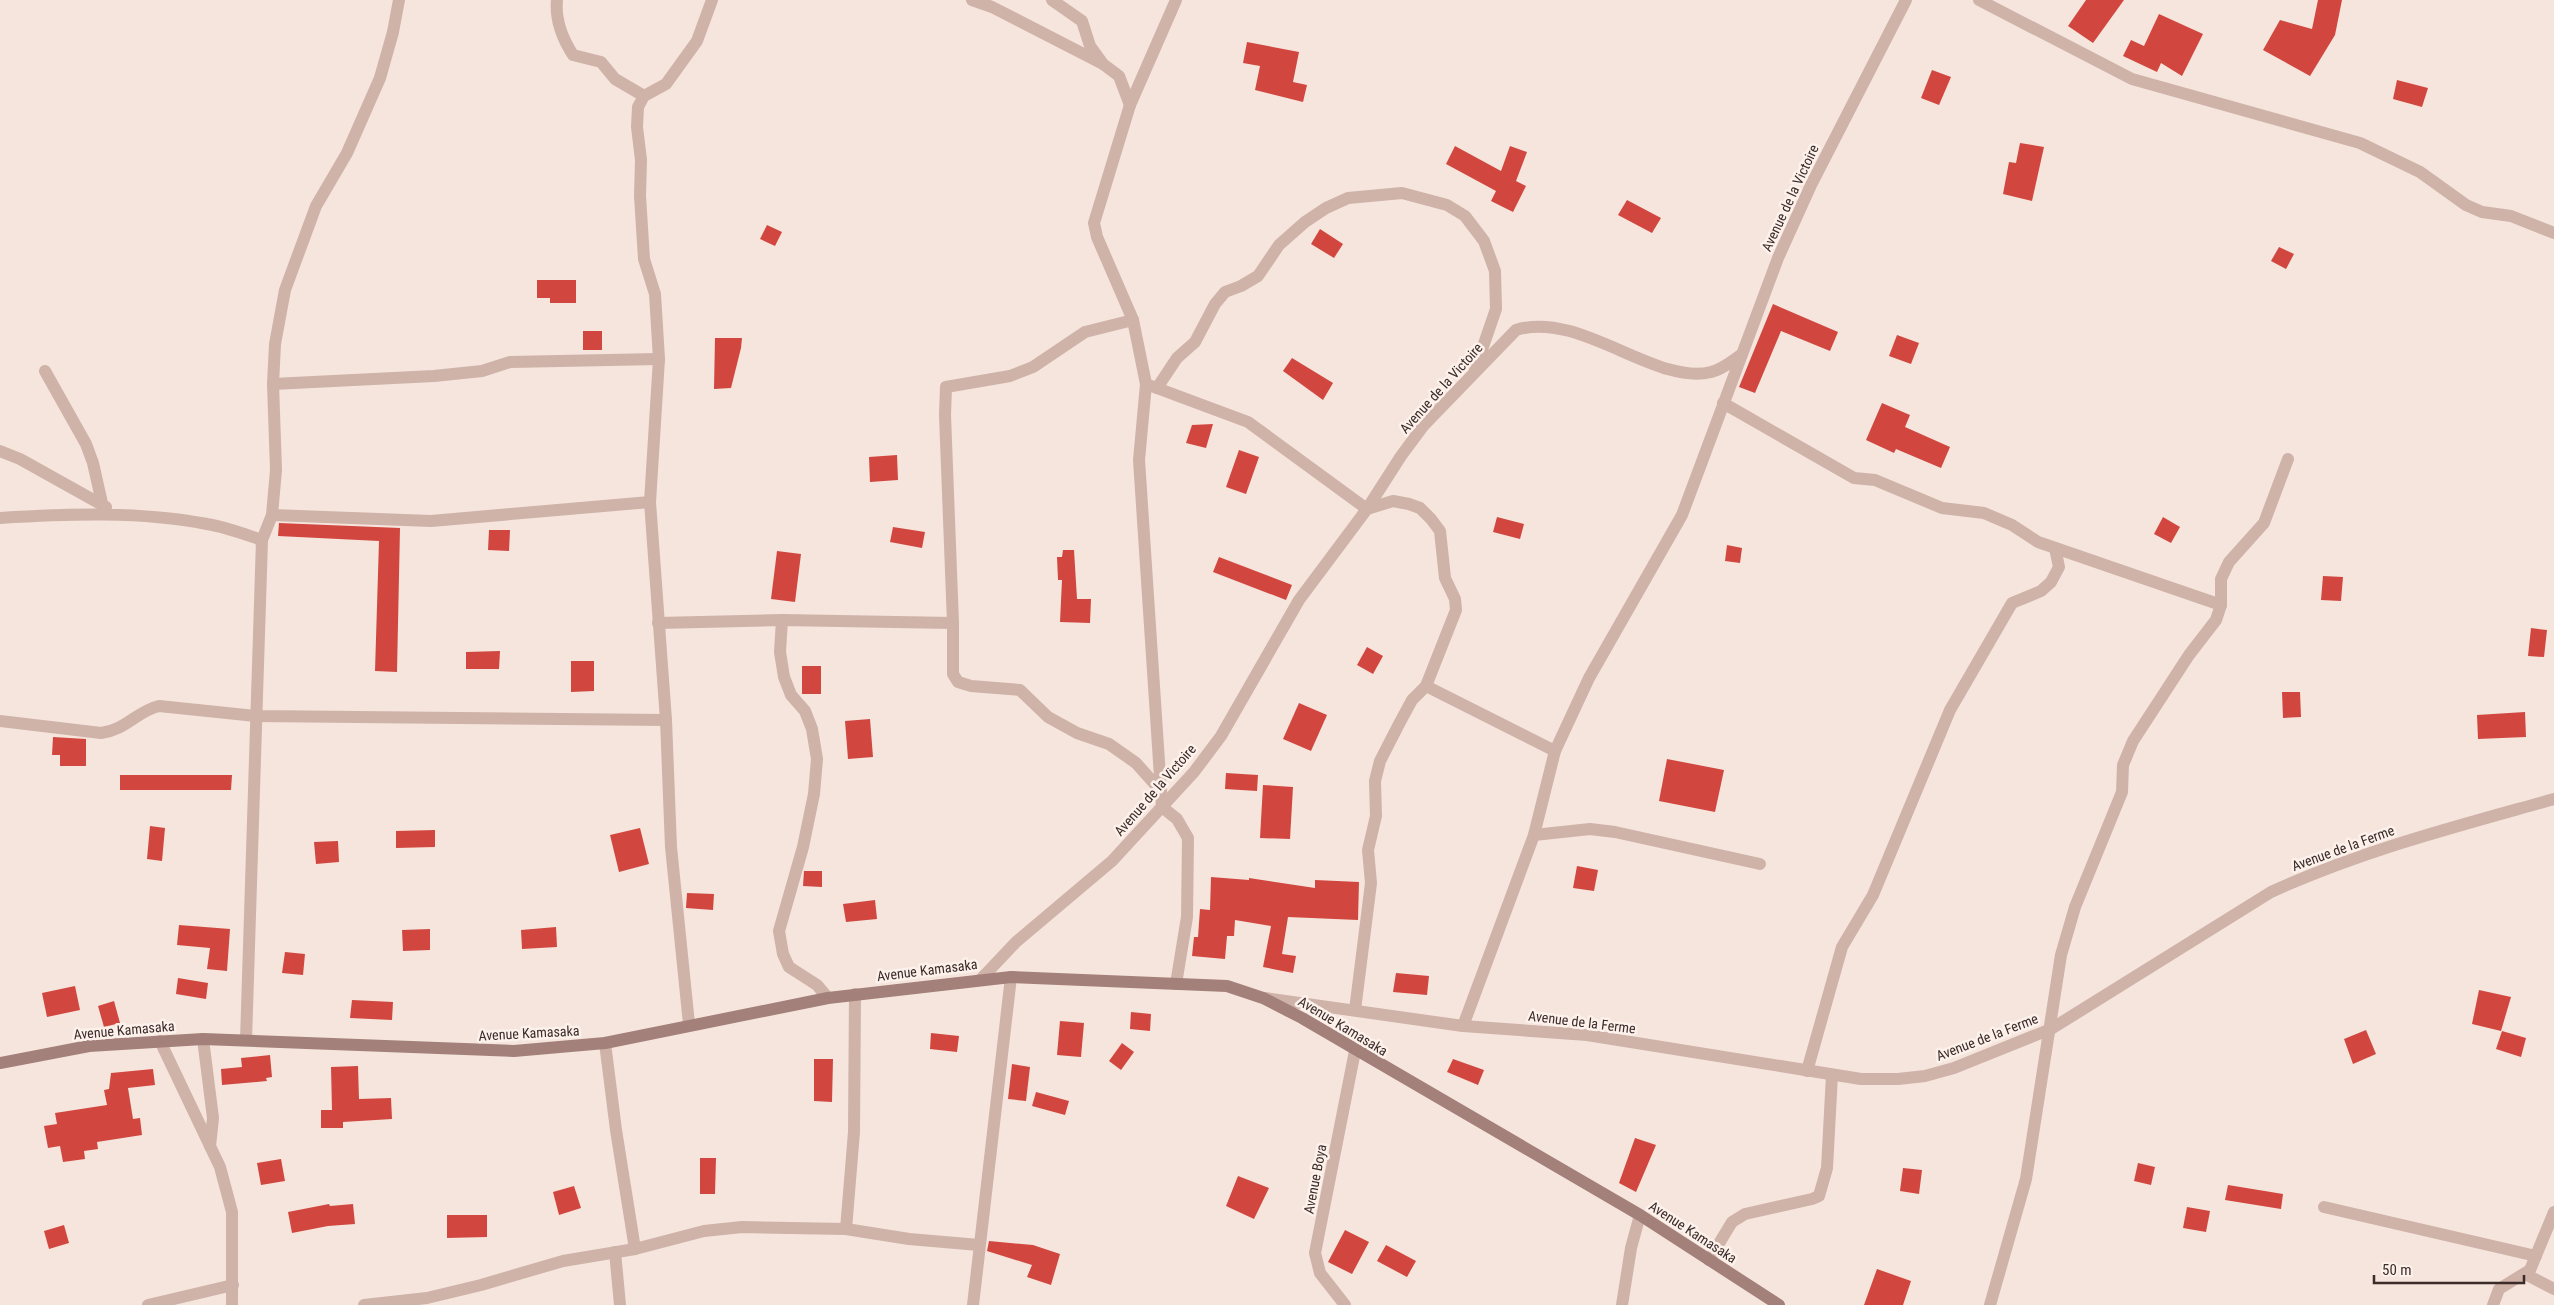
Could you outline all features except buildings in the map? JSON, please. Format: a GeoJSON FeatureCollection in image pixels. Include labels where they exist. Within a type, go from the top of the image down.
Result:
{"type":"FeatureCollection","features":[{"type":"Feature","properties":{"kind":"street"},"geometry":{"type":"LineString","coordinates":[[246,1040],[262,540],[272,515],[276,470],[273,384],[275,344],[285,290],[293,264],[316,206],[347,153],[380,78],[393,32],[399,0]]}},
{"type":"Feature","properties":{"kind":"street"},"geometry":{"type":"LineString","coordinates":[[557,0],[556,18],[565,43],[573,55],[602,62],[615,79],[644,96]]}},
{"type":"Feature","properties":{"kind":"street"},"geometry":{"type":"LineString","coordinates":[[689,1024],[671,847],[666,720],[650,502],[659,359],[655,294],[644,259],[640,196],[641,160],[637,127],[638,107],[644,96],[666,84],[677,70],[697,41],[712,0]]}},
{"type":"Feature","properties":{"kind":"street"},"geometry":{"type":"LineString","coordinates":[[972,0],[992,7],[1103,64],[1119,76],[1130,105]]}},
{"type":"Feature","properties":{"kind":"street"},"geometry":{"type":"LineString","coordinates":[[1052,0],[1082,21],[1090,46],[1103,64]]}},
{"type":"Feature","properties":{"kind":"street"},"geometry":{"type":"LineString","coordinates":[[1176,0],[1130,105],[1094,223],[1097,237],[1132,320],[1152,386],[1139,460],[1162,807],[1177,819],[1188,838],[1187,916],[1176,984]]}},
{"type":"Feature","properties":{"kind":"street","name":"Avenue de la Victoire"},"geometry":{"type":"LineString","coordinates":[[980,979],[1016,942],[1112,861],[1194,772],[1221,736],[1299,600],[1367,508],[1424,425],[1516,330],[1527,327],[1563,330],[1589,337],[1650,362],[1696,374],[1712,372],[1740,355],[1778,258],[1812,185],[1906,0]]}},
{"type":"Feature","properties":{"kind":"street"},"geometry":{"type":"LineString","coordinates":[[1978,0],[2132,80],[2360,143],[2420,172],[2466,205],[2482,212],[2511,216],[2554,232]]}},
{"type":"Feature","properties":{"kind":"street"},"geometry":{"type":"LineString","coordinates":[[1152,386],[1177,358],[1196,342],[1215,304],[1225,292],[1241,286],[1258,276],[1279,245],[1305,222],[1326,208],[1348,198],[1402,193],[1448,205],[1465,216],[1484,241],[1495,271],[1496,309],[1474,373]]}},
{"type":"Feature","properties":{"kind":"street"},"geometry":{"type":"LineString","coordinates":[[1132,320],[1085,332],[1033,367],[1010,376],[946,387],[945,415],[954,674],[958,682],[971,686],[1020,690],[1048,717],[1078,733],[1109,744],[1136,763],[1161,791]]}},
{"type":"Feature","properties":{"kind":"street"},"geometry":{"type":"LineString","coordinates":[[1462,1026],[1534,835],[1555,751],[1589,678],[1682,515],[1740,355]]}},
{"type":"Feature","properties":{"kind":"street"},"geometry":{"type":"LineString","coordinates":[[273,384],[434,376],[482,371],[510,362],[659,359]]}},
{"type":"Feature","properties":{"kind":"street"},"geometry":{"type":"LineString","coordinates":[[45,371],[86,444],[93,462],[102,503]]}},
{"type":"Feature","properties":{"kind":"street"},"geometry":{"type":"LineString","coordinates":[[1152,386],[1248,422],[1367,508],[1393,501],[1409,504],[1420,508],[1440,531],[1443,570],[1455,599],[1456,610],[1426,686],[1412,700],[1380,761],[1375,781],[1376,816],[1368,850],[1371,883],[1355,1010]]}},
{"type":"Feature","properties":{"kind":"street"},"geometry":{"type":"LineString","coordinates":[[1723,403],[1854,478],[1876,480],[1942,508],[1984,513],[2012,525],[2038,542],[2221,604]]}},
{"type":"Feature","properties":{"kind":"street"},"geometry":{"type":"LineString","coordinates":[[0,451],[20,459],[102,503],[114,515]]}},
{"type":"Feature","properties":{"kind":"street"},"geometry":{"type":"LineString","coordinates":[[1990,1305],[2026,1179],[2051,1029],[2061,954],[2075,907],[2122,792],[2123,766],[2133,741],[2189,654],[2216,620],[2221,604],[2221,578],[2229,562],[2264,523],[2288,459]]}},
{"type":"Feature","properties":{"kind":"street"},"geometry":{"type":"LineString","coordinates":[[272,515],[431,521],[650,502]]}},
{"type":"Feature","properties":{"kind":"street"},"geometry":{"type":"LineString","coordinates":[[0,518],[114,515],[188,520],[210,524],[262,540]]}},
{"type":"Feature","properties":{"kind":"street"},"geometry":{"type":"LineString","coordinates":[[1808,1071],[1842,947],[1873,894],[1904,816],[1950,710],[2012,603],[2041,591],[2051,582],[2058,567],[2055,548]]}},
{"type":"Feature","properties":{"kind":"street"},"geometry":{"type":"LineString","coordinates":[[658,623],[782,620],[953,623]]}},
{"type":"Feature","properties":{"kind":"street"},"geometry":{"type":"LineString","coordinates":[[782,620],[780,652],[784,677],[791,695],[805,711],[812,729],[817,759],[814,794],[803,847],[779,931],[783,954],[789,967],[817,985],[828,998]]}},
{"type":"Feature","properties":{"kind":"street"},"geometry":{"type":"LineString","coordinates":[[1426,686],[1555,751]]}},
{"type":"Feature","properties":{"kind":"street"},"geometry":{"type":"LineString","coordinates":[[0,721],[102,733],[115,732],[145,711],[159,706],[256,716],[666,720]]}},
{"type":"Feature","properties":{"kind":"street","name":"Avenue de la Ferme"},"geometry":{"type":"LineString","coordinates":[[1263,998],[1462,1026],[1587,1035],[1861,1079],[1898,1079],[1926,1076],[1954,1068],[2051,1029],[2286,885],[2334,864],[2554,799]]}},
{"type":"Feature","properties":{"kind":"street"},"geometry":{"type":"LineString","coordinates":[[1534,835],[1590,829],[1615,832],[1760,864]]}},
{"type":"Feature","properties":{"kind":"street"},"geometry":{"type":"LineString","coordinates":[[972,1305],[1011,977]]}},
{"type":"Feature","properties":{"kind":"street","name":"Avenue Kamasaka"},"geometry":{"type":"LineString","coordinates":[[0,1063],[89,1046],[203,1039],[461,1051],[514,1051],[605,1043],[689,1024],[828,998],[980,979],[1011,977],[1227,986],[1263,998],[1302,1018],[1354,1051],[1640,1215],[1779,1305]]}},
{"type":"Feature","properties":{"kind":"street"},"geometry":{"type":"LineString","coordinates":[[846,1230],[854,1132],[855,994]]}},
{"type":"Feature","properties":{"kind":"street"},"geometry":{"type":"LineString","coordinates":[[203,1039],[212,1109],[210,1146]]}},
{"type":"Feature","properties":{"kind":"street"},"geometry":{"type":"LineString","coordinates":[[160,1041],[222,1175],[232,1212],[232,1305]]}},
{"type":"Feature","properties":{"kind":"street"},"geometry":{"type":"LineString","coordinates":[[605,1043],[616,1130],[635,1249]]}},
{"type":"Feature","properties":{"kind":"street","name":"Avenue Boya"},"geometry":{"type":"LineString","coordinates":[[1345,1305],[1320,1272],[1315,1253],[1354,1051]]}},
{"type":"Feature","properties":{"kind":"street"},"geometry":{"type":"LineString","coordinates":[[1709,1260],[1732,1222],[1745,1214],[1819,1196],[1827,1168],[1832,1075]]}},
{"type":"Feature","properties":{"kind":"street"},"geometry":{"type":"LineString","coordinates":[[2324,1207],[2536,1256]]}},
{"type":"Feature","properties":{"kind":"street"},"geometry":{"type":"LineString","coordinates":[[2493,1305],[2499,1289],[2530,1270],[2554,1212]]}},
{"type":"Feature","properties":{"kind":"street"},"geometry":{"type":"LineString","coordinates":[[1622,1305],[1631,1248],[1640,1215]]}},
{"type":"Feature","properties":{"kind":"street"},"geometry":{"type":"LineString","coordinates":[[364,1305],[428,1301],[563,1261],[635,1249],[704,1231],[742,1227],[846,1230],[909,1239],[979,1245]]}},
{"type":"Feature","properties":{"kind":"street"},"geometry":{"type":"LineString","coordinates":[[615,1252],[620,1305]]}},
{"type":"Feature","properties":{"kind":"street"},"geometry":{"type":"LineString","coordinates":[[2525,1274],[2554,1289]]}},
{"type":"Feature","properties":{"kind":"street"},"geometry":{"type":"LineString","coordinates":[[148,1305],[233,1285]]}}]}
